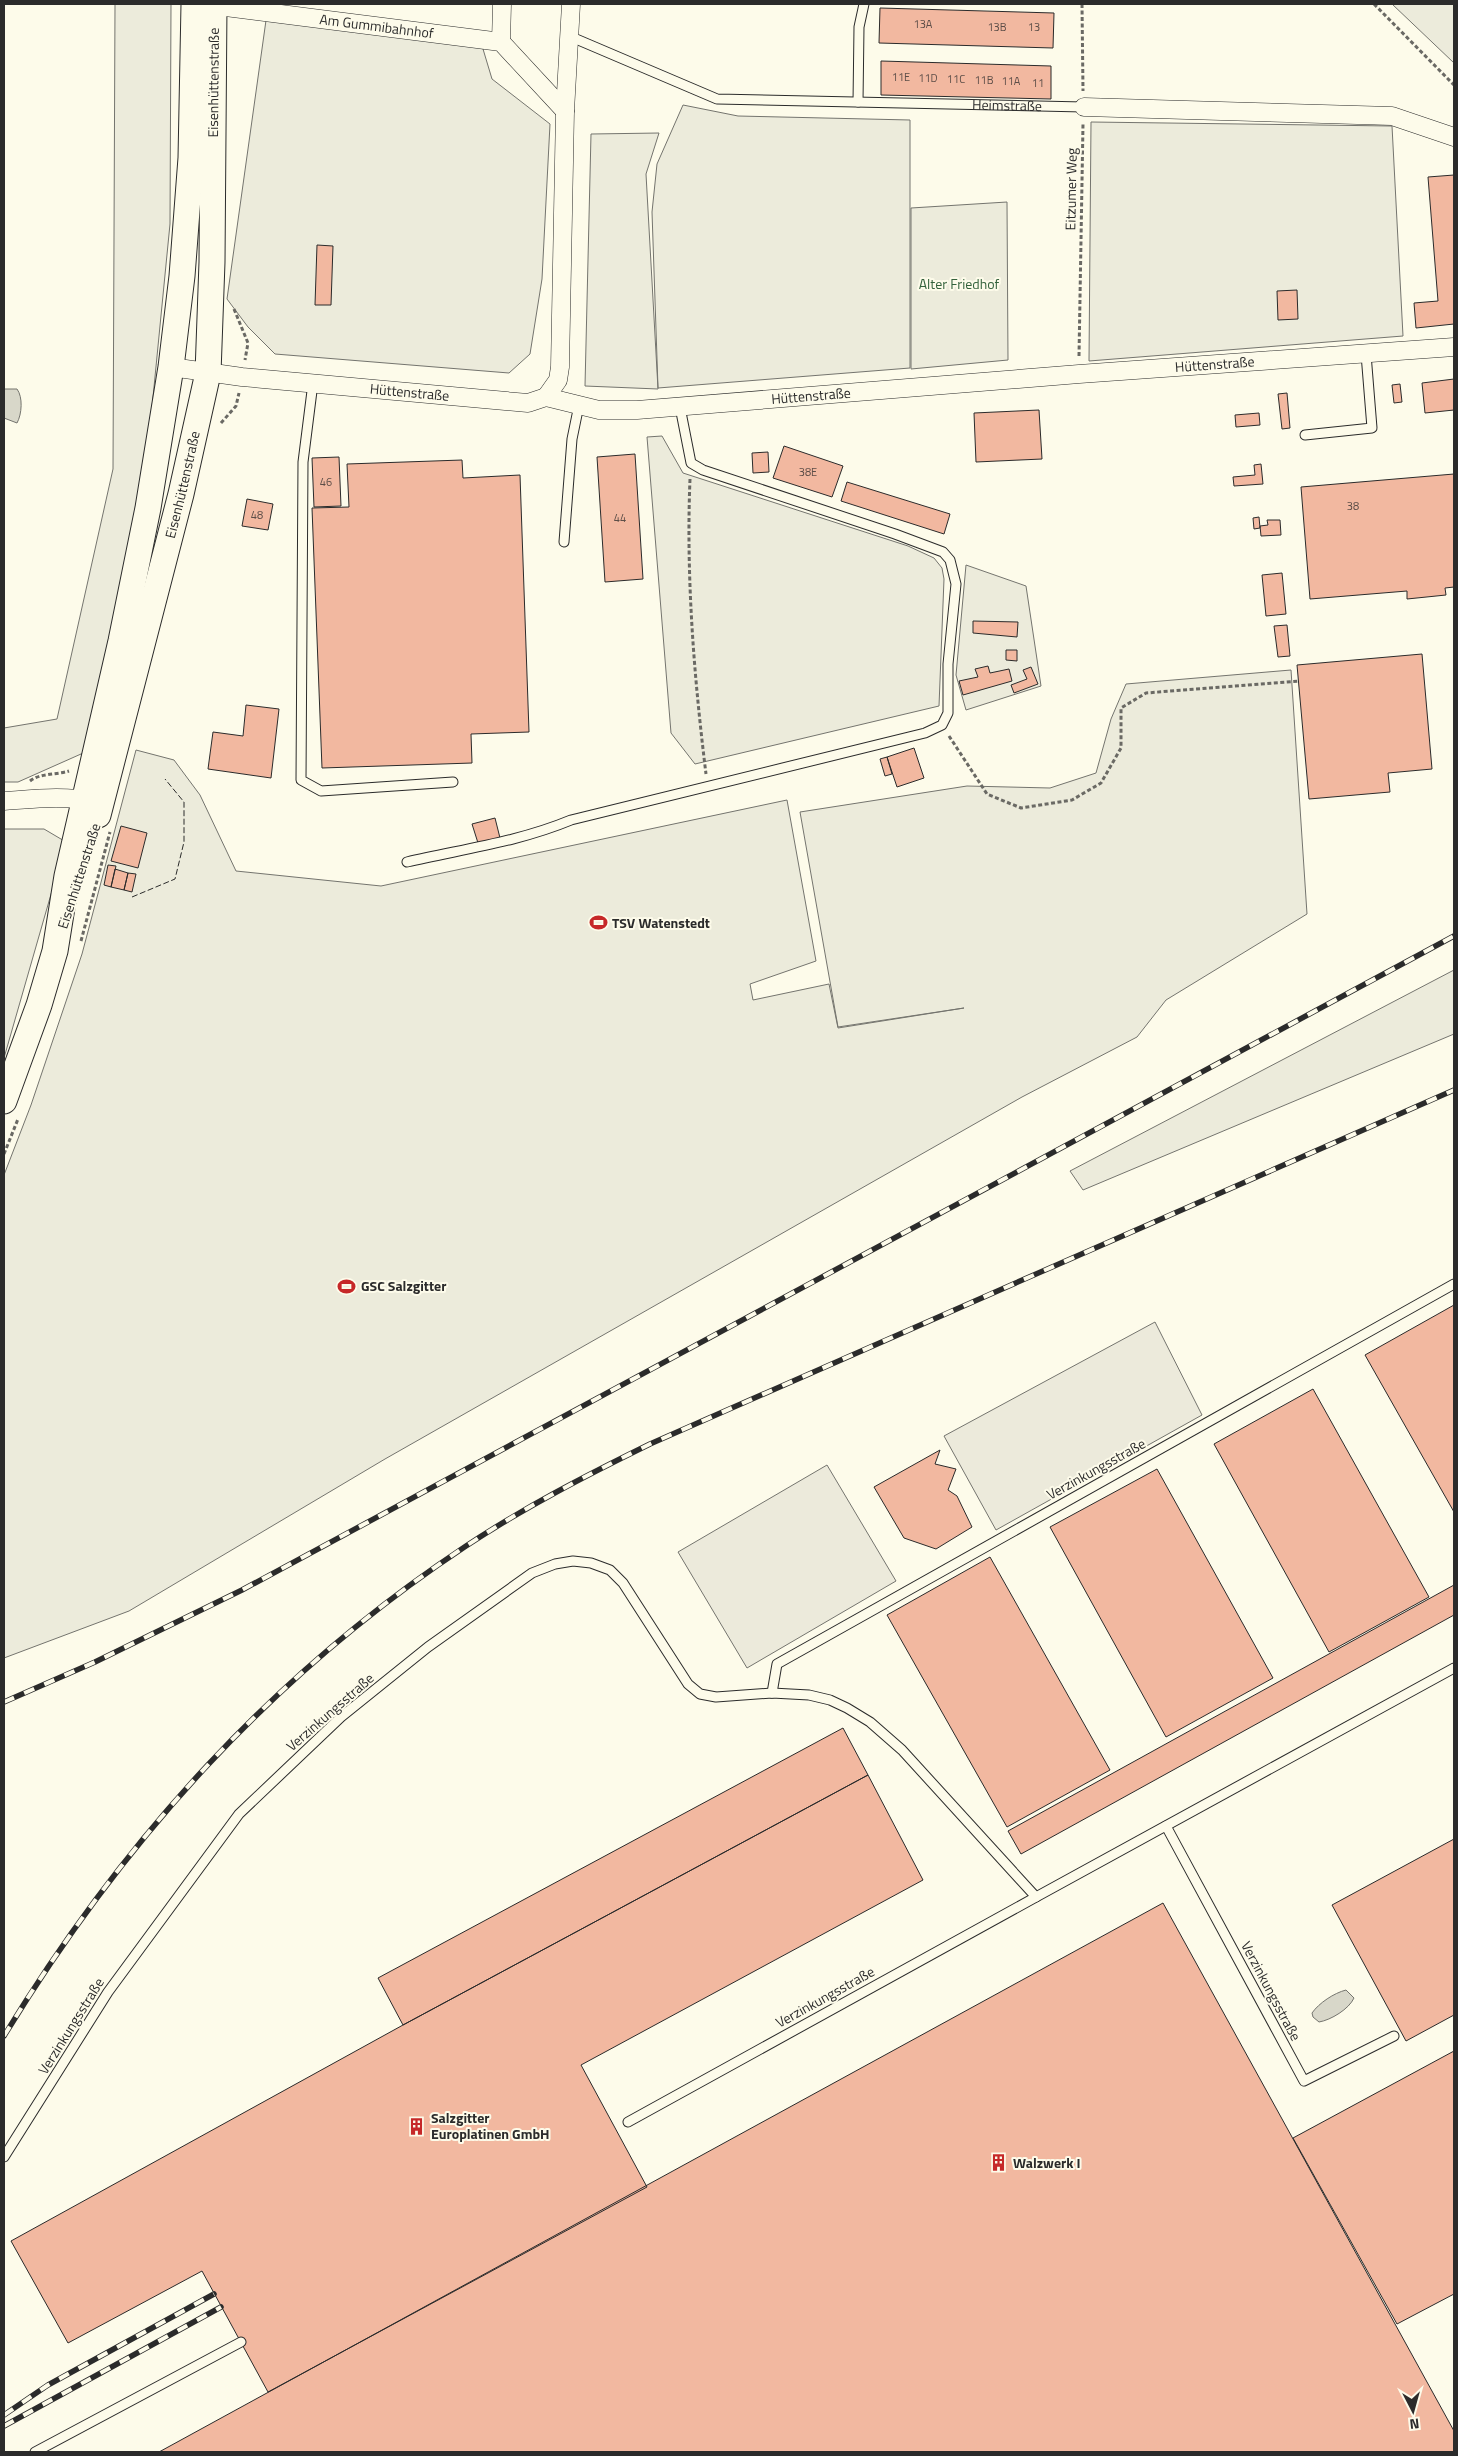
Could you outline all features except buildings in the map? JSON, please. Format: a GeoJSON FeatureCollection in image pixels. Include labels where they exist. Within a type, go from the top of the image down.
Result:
{"type":"FeatureCollection","features":[{"type":"Feature","properties":{"kind":"street","name":"Am Gummibahnhof"},"geometry":{"type":"LineString","coordinates":[[204,4],[501,42]]}},
{"type":"Feature","properties":{"kind":"street","name":"Eisenhüttenstraße"},"geometry":{"type":"LineString","coordinates":[[93,802],[94,758],[148,508],[171,367],[182,276],[204,4]]}},
{"type":"Feature","properties":{"kind":"street","name":"Eisenhüttenstraße"},"geometry":{"type":"LineString","coordinates":[[4,1102],[39,1005],[55,951],[67,876],[93,802],[181,494],[208,373],[212,262],[204,4]]}},
{"type":"Feature","properties":{"kind":"street"},"geometry":{"type":"LineString","coordinates":[[502,4],[501,42],[565,111]]}},
{"type":"Feature","properties":{"kind":"street"},"geometry":{"type":"LineString","coordinates":[[546,397],[558,380],[560,367],[565,111],[571,4]]}},
{"type":"Feature","properties":{"kind":"street","name":"Heimstraße"},"geometry":{"type":"LineString","coordinates":[[1084,107],[1392,116],[1454,137]]}},
{"type":"Feature","properties":{"kind":"street","name":"Hüttenstraße"},"geometry":{"type":"LineString","coordinates":[[171,367],[208,373],[528,403],[546,397],[599,410],[680,407],[1079,374],[1454,347]]}},
{"type":"Feature","properties":{"kind":"street"},"geometry":{"type":"LineString","coordinates":[[5,800],[93,802]]}},
{"type":"Feature","properties":{"kind":"lane"},"geometry":{"type":"LineString","coordinates":[[858,102],[859,27],[864,4]]}},
{"type":"Feature","properties":{"kind":"lane","name":"Heimstraße"},"geometry":{"type":"LineString","coordinates":[[569,36],[717,99],[1084,107]]}},
{"type":"Feature","properties":{"kind":"lane"},"geometry":{"type":"LineString","coordinates":[[1306,435],[1372,428],[1366,354]]}},
{"type":"Feature","properties":{"kind":"lane"},"geometry":{"type":"LineString","coordinates":[[313,383],[303,462],[301,780],[321,792],[453,782]]}},
{"type":"Feature","properties":{"kind":"lane"},"geometry":{"type":"LineString","coordinates":[[564,542],[572,439],[580,405]]}},
{"type":"Feature","properties":{"kind":"lane"},"geometry":{"type":"LineString","coordinates":[[407,862],[507,841],[541,832],[570,820],[925,733],[942,725],[948,714],[948,664],[956,584],[950,560],[943,552],[912,540],[703,470],[691,463],[680,407]]}},
{"type":"Feature","properties":{"kind":"lane","name":"Verzinkungsstraße"},"geometry":{"type":"LineString","coordinates":[[772,1693],[777,1664],[1454,1284]]}},
{"type":"Feature","properties":{"kind":"lane","name":"Verzinkungsstraße"},"geometry":{"type":"LineString","coordinates":[[4,2157],[108,1992],[238,1814],[356,1706],[428,1647],[532,1573],[555,1564],[573,1561],[591,1563],[610,1570],[623,1583],[688,1684],[700,1694],[716,1697],[772,1693],[808,1695],[830,1700],[870,1722],[902,1750],[1036,1897]]}},
{"type":"Feature","properties":{"kind":"lane","name":"Verzinkungsstraße"},"geometry":{"type":"LineString","coordinates":[[628,2122],[1454,1668]]}},
{"type":"Feature","properties":{"kind":"lane","name":"Verzinkungsstraße"},"geometry":{"type":"LineString","coordinates":[[1166,1826],[1304,2081],[1394,2036]]}},
{"type":"Feature","properties":{"kind":"lane"},"geometry":{"type":"LineString","coordinates":[[35,2452],[241,2342]]}},
{"type":"Feature","properties":{"kind":"path","name":"Eitzumer Weg"},"geometry":{"type":"LineString","coordinates":[[1079,374],[1084,107],[1082,4]]}},
{"type":"Feature","properties":{"kind":"path"},"geometry":{"type":"LineString","coordinates":[[1374,4],[1454,85]]}},
{"type":"Feature","properties":{"kind":"path"},"geometry":{"type":"LineString","coordinates":[[691,463],[689,503],[693,628],[698,709],[708,786]]}},
{"type":"Feature","properties":{"kind":"path"},"geometry":{"type":"LineString","coordinates":[[942,725],[987,794],[1021,808],[1072,800],[1101,782],[1121,748],[1121,708],[1146,693],[1298,681]]}},
{"type":"Feature","properties":{"kind":"path"},"geometry":{"type":"LineString","coordinates":[[5,800],[36,776],[56,775],[70,771],[83,758],[94,758]]}},
{"type":"Feature","properties":{"kind":"green space"},"geometry":{"type":"Polygon","coordinates":[[[115,4],[171,4],[170,224],[149,438],[90,750],[18,782],[4,782],[4,728],[57,719],[113,469],[115,4]]]}},
{"type":"Feature","properties":{"kind":"green space"},"geometry":{"type":"Polygon","coordinates":[[[1392,4],[1454,4],[1454,63],[1392,4]]]}},
{"type":"Feature","properties":{"kind":"green space"},"geometry":{"type":"Polygon","coordinates":[[[268,6],[480,39],[492,79],[550,124],[542,279],[530,354],[509,373],[275,354],[248,327],[227,299],[268,6]]]}},
{"type":"Feature","properties":{"kind":"green space"},"geometry":{"type":"Polygon","coordinates":[[[683,105],[738,116],[910,120],[910,368],[658,388],[652,212],[657,164],[683,105]]]}},
{"type":"Feature","properties":{"kind":"green space"},"geometry":{"type":"Polygon","coordinates":[[[1091,122],[1392,126],[1403,336],[1089,361],[1091,122]]]}},
{"type":"Feature","properties":{"kind":"green space"},"geometry":{"type":"Polygon","coordinates":[[[659,133],[646,174],[658,389],[585,386],[591,134],[659,133]]]}},
{"type":"Feature","properties":{"kind":"green space","name":"Alter Friedhof"},"geometry":{"type":"Polygon","coordinates":[[[1007,202],[1008,360],[911,369],[911,208],[1007,202]]]}},
{"type":"Feature","properties":{"kind":"green space"},"geometry":{"type":"Polygon","coordinates":[[[662,436],[683,473],[908,546],[934,558],[942,568],[944,579],[939,706],[695,764],[671,733],[647,437],[662,436]]]}},
{"type":"Feature","properties":{"kind":"green space"},"geometry":{"type":"Polygon","coordinates":[[[966,565],[1026,586],[1041,686],[966,710],[956,675],[966,565]]]}},
{"type":"Feature","properties":{"kind":"green space","name":"GSC Salzgitter"},"geometry":{"type":"Polygon","coordinates":[[[1291,670],[1307,914],[1166,1000],[1137,1037],[1022,1097],[385,1459],[129,1611],[4,1658],[4,1175],[31,1105],[82,954],[136,750],[174,760],[200,795],[236,871],[381,886],[787,800],[816,961],[750,984],[753,1000],[829,984],[838,1028],[964,1008],[838,1027],[800,812],[967,786],[1050,788],[1096,773],[1111,719],[1126,684],[1291,670]]]}},
{"type":"Feature","properties":{"kind":"green space"},"geometry":{"type":"Polygon","coordinates":[[[4,829],[44,829],[66,842],[4,1058],[4,829]]]}},
{"type":"Feature","properties":{"kind":"green space"},"geometry":{"type":"Polygon","coordinates":[[[1454,970],[1454,1034],[1083,1190],[1070,1171],[1454,970]]]}},
{"type":"Feature","properties":{"kind":"shaded area"},"geometry":{"type":"Polygon","coordinates":[[[4,389],[17,389],[19,392],[21,406],[17,423],[4,418],[4,389]]]}},
{"type":"Feature","properties":{"kind":"shaded area"},"geometry":{"type":"Polygon","coordinates":[[[1155,1322],[1202,1415],[996,1530],[944,1436],[1155,1322]]]}},
{"type":"Feature","properties":{"kind":"shaded area"},"geometry":{"type":"Polygon","coordinates":[[[827,1465],[896,1581],[747,1668],[678,1552],[827,1465]]]}},
{"type":"Feature","properties":{"kind":"shaded area"},"geometry":{"type":"Polygon","coordinates":[[[1346,1990],[1354,1998],[1344,2010],[1324,2021],[1319,2022],[1313,2017],[1312,2013],[1323,2002],[1337,1993],[1346,1990]]]}},
{"type":"Feature","properties":{"kind":"railway"},"geometry":{"type":"LineString","coordinates":[[4,1702],[95,1662],[242,1590],[1454,936]]}},
{"type":"Feature","properties":{"kind":"railway"},"geometry":{"type":"LineString","coordinates":[[4,2036],[50,1964],[100,1894],[152,1828],[208,1765],[267,1705],[329,1649],[396,1596],[466,1546],[556,1492],[650,1444],[1454,1090]]}},
{"type":"Feature","properties":{"kind":"railway"},"geometry":{"type":"LineString","coordinates":[[4,2415],[48,2385],[214,2294]]}},
{"type":"Feature","properties":{"kind":"railway"},"geometry":{"type":"LineString","coordinates":[[4,2426],[221,2307]]}},
{"type":"Feature","properties":{"kind":"fence"},"geometry":{"type":"LineString","coordinates":[[132,897],[175,879],[184,842],[184,802],[165,779]]}},
{"type":"Feature","properties":{"kind":"place","name":"TSV Watenstedt"},"geometry":{"type":"Point","coordinates":[598,923]}},
{"type":"Feature","properties":{"kind":"place","name":"GSC Salzgitter"},"geometry":{"type":"Point","coordinates":[347,1286]}},
{"type":"Feature","properties":{"kind":"place","name":"Salzgitter Europlatinen GmbH"},"geometry":{"type":"Point","coordinates":[417,2126]}},
{"type":"Feature","properties":{"kind":"place","name":"Walzwerk I"},"geometry":{"type":"Point","coordinates":[999,2163]}}]}
